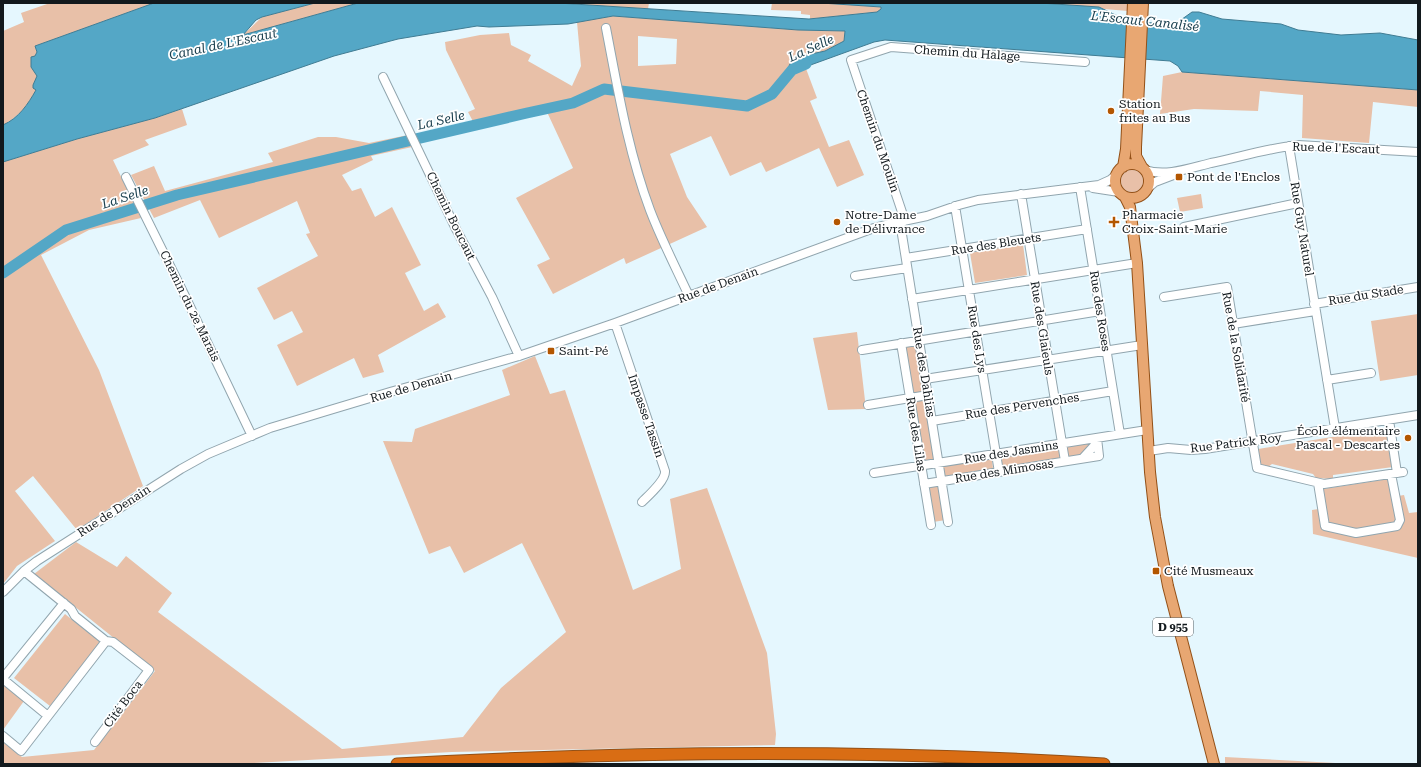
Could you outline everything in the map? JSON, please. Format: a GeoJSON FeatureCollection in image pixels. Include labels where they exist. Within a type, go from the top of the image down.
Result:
{"type":"FeatureCollection","features":[{"type":"Feature","properties":{"kind":"highway"},"geometry":{"type":"LineString","coordinates":[[397,764],[588,755],[771,753],[917,756],[1104,764]]}},
{"type":"Feature","properties":{"kind":"main road"},"geometry":{"type":"LineString","coordinates":[[1133,3],[1139,9],[1135,70],[1123,166],[1116,175],[1115,183],[1122,195],[1132,198],[1145,192],[1149,178],[1137,158],[1135,70]]}},
{"type":"Feature","properties":{"kind":"main road"},"geometry":{"type":"LineString","coordinates":[[1123,166],[1133,164],[1144,168]]}},
{"type":"Feature","properties":{"kind":"main road","name":"D 955"},"geometry":{"type":"LineString","coordinates":[[1145,192],[1137,207],[1137,263],[1152,497],[1167,581],[1207,750],[1208,764]]}},
{"type":"Feature","properties":{"kind":"main road","name":"D 955"},"geometry":{"type":"LineString","coordinates":[[1122,195],[1130,207],[1137,263]]}},
{"type":"Feature","properties":{"kind":"main road","name":"D 955"},"geometry":{"type":"LineString","coordinates":[[1207,750],[1214,764]]}},
{"type":"Feature","properties":{"kind":"street"},"geometry":{"type":"LineString","coordinates":[[606,28],[629,144],[650,209],[689,296]]}},
{"type":"Feature","properties":{"kind":"street","name":"Chemin du Halage"},"geometry":{"type":"LineString","coordinates":[[851,60],[891,47],[1085,62]]}},
{"type":"Feature","properties":{"kind":"street","name":"Chemin du Moulin"},"geometry":{"type":"LineString","coordinates":[[851,60],[902,221]]}},
{"type":"Feature","properties":{"kind":"street","name":"Chemin Boucaut"},"geometry":{"type":"LineString","coordinates":[[383,77],[456,229],[492,297],[519,356]]}},
{"type":"Feature","properties":{"kind":"street","name":"Rue de l'Escaut"},"geometry":{"type":"LineString","coordinates":[[1144,168],[1156,173],[1185,170],[1289,146],[1307,145],[1418,152]]}},
{"type":"Feature","properties":{"kind":"street","name":"Rue Guy Naturel"},"geometry":{"type":"LineString","coordinates":[[1289,146],[1335,428]]}},
{"type":"Feature","properties":{"kind":"street","name":"Rue de l'Escaut"},"geometry":{"type":"LineString","coordinates":[[1145,192],[1155,182],[1185,170]]}},
{"type":"Feature","properties":{"kind":"street"},"geometry":{"type":"LineString","coordinates":[[1082,187],[1104,183],[1116,175]]}},
{"type":"Feature","properties":{"kind":"street","name":"Chemin du 2e Marais"},"geometry":{"type":"LineString","coordinates":[[126,177],[252,436]]}},
{"type":"Feature","properties":{"kind":"street"},"geometry":{"type":"LineString","coordinates":[[1082,187],[1102,189],[1122,195]]}},
{"type":"Feature","properties":{"kind":"street","name":"Rue de Denain"},"geometry":{"type":"LineString","coordinates":[[3,592],[24,571],[49,553],[167,477],[208,454],[252,436],[297,420],[519,356],[615,323],[880,226],[931,215],[955,206],[978,200],[1082,187]]}},
{"type":"Feature","properties":{"kind":"street","name":"Rue des Roses"},"geometry":{"type":"LineString","coordinates":[[1082,187],[1093,270],[1120,434]]}},
{"type":"Feature","properties":{"kind":"street","name":"Rue des Glaieuls"},"geometry":{"type":"LineString","coordinates":[[1021,194],[1065,461]]}},
{"type":"Feature","properties":{"kind":"street"},"geometry":{"type":"LineString","coordinates":[[1184,227],[1298,203]]}},
{"type":"Feature","properties":{"kind":"street","name":"Rue des Lys"},"geometry":{"type":"LineString","coordinates":[[955,206],[999,472]]}},
{"type":"Feature","properties":{"kind":"street","name":"Rue des Dahlias"},"geometry":{"type":"LineString","coordinates":[[902,221],[907,268],[948,522]]}},
{"type":"Feature","properties":{"kind":"street","name":"Rue des Bleuets"},"geometry":{"type":"LineString","coordinates":[[906,258],[1087,229]]}},
{"type":"Feature","properties":{"kind":"street"},"geometry":{"type":"LineString","coordinates":[[912,299],[1137,263]]}},
{"type":"Feature","properties":{"kind":"street"},"geometry":{"type":"LineString","coordinates":[[855,276],[907,268]]}},
{"type":"Feature","properties":{"kind":"street","name":"Rue de la Solidarité"},"geometry":{"type":"LineString","coordinates":[[1164,297],[1227,287],[1257,468],[1318,483]]}},
{"type":"Feature","properties":{"kind":"street","name":"Rue du Stade"},"geometry":{"type":"LineString","coordinates":[[1315,307],[1418,287]]}},
{"type":"Feature","properties":{"kind":"street"},"geometry":{"type":"LineString","coordinates":[[1233,324],[1315,307]]}},
{"type":"Feature","properties":{"kind":"street"},"geometry":{"type":"LineString","coordinates":[[862,350],[1041,322],[1100,311]]}},
{"type":"Feature","properties":{"kind":"street","name":"Impasse Tassin"},"geometry":{"type":"LineString","coordinates":[[615,323],[665,471],[665,476],[642,502]]}},
{"type":"Feature","properties":{"kind":"street","name":"Rue des Lilas"},"geometry":{"type":"LineString","coordinates":[[901,343],[931,525]]}},
{"type":"Feature","properties":{"kind":"street"},"geometry":{"type":"LineString","coordinates":[[925,379],[1142,345]]}},
{"type":"Feature","properties":{"kind":"street"},"geometry":{"type":"LineString","coordinates":[[1327,380],[1371,373]]}},
{"type":"Feature","properties":{"kind":"street","name":"Rue des Pervenches"},"geometry":{"type":"LineString","coordinates":[[932,421],[1113,391]]}},
{"type":"Feature","properties":{"kind":"street"},"geometry":{"type":"LineString","coordinates":[[868,405],[928,395]]}},
{"type":"Feature","properties":{"kind":"street","name":"Rue Patrick Roy"},"geometry":{"type":"LineString","coordinates":[[1149,451],[1168,448],[1205,449],[1418,415]]}},
{"type":"Feature","properties":{"kind":"street"},"geometry":{"type":"LineString","coordinates":[[1389,420],[1397,473],[1400,520],[1397,526],[1356,533],[1325,526],[1318,483],[1328,484],[1397,473]]}},
{"type":"Feature","properties":{"kind":"street","name":"Rue des Jasmins"},"geometry":{"type":"LineString","coordinates":[[874,473],[996,455],[1147,430]]}},
{"type":"Feature","properties":{"kind":"street"},"geometry":{"type":"LineString","coordinates":[[1084,458],[1094,446],[1097,438]]}},
{"type":"Feature","properties":{"kind":"street","name":"Rue des Mimosas"},"geometry":{"type":"LineString","coordinates":[[924,484],[1099,456],[1097,438]]}},
{"type":"Feature","properties":{"kind":"street","name":"Cité Boca"},"geometry":{"type":"LineString","coordinates":[[24,571],[64,603],[72,610],[75,616],[106,641],[113,642],[149,670],[95,742]]}},
{"type":"Feature","properties":{"kind":"street"},"geometry":{"type":"LineString","coordinates":[[48,716],[3,679],[64,603]]}},
{"type":"Feature","properties":{"kind":"street"},"geometry":{"type":"LineString","coordinates":[[3,736],[21,751],[106,641]]}},
{"type":"Feature","properties":{"kind":"shaded area"},"geometry":{"type":"Polygon","coordinates":[[[50,3],[154,3],[35,46],[37,52],[35,57],[31,57],[31,67],[37,76],[35,94],[23,110],[3,125],[3,31],[24,22],[21,13],[50,3]]]}},
{"type":"Feature","properties":{"kind":"shaded area"},"geometry":{"type":"Polygon","coordinates":[[[315,3],[358,3],[243,35],[262,17],[315,3]]]}},
{"type":"Feature","properties":{"kind":"shaded area"},"geometry":{"type":"Polygon","coordinates":[[[558,3],[649,3],[648,9],[558,3]]]}},
{"type":"Feature","properties":{"kind":"shaded area"},"geometry":{"type":"Polygon","coordinates":[[[772,3],[821,3],[881,7],[880,11],[877,12],[810,19],[810,15],[801,14],[801,11],[771,10],[772,3]]]}},
{"type":"Feature","properties":{"kind":"shaded area"},"geometry":{"type":"Polygon","coordinates":[[[1032,3],[1127,3],[1128,11],[1032,3]]]}},
{"type":"Feature","properties":{"kind":"shaded area"},"geometry":{"type":"Polygon","coordinates":[[[613,16],[798,30],[845,31],[844,41],[825,51],[807,55],[795,70],[805,66],[817,98],[810,101],[829,147],[849,140],[864,175],[837,187],[819,148],[766,172],[761,162],[730,176],[711,136],[670,154],[687,197],[707,227],[626,264],[624,258],[553,294],[537,265],[550,259],[516,198],[573,168],[547,112],[477,129],[468,112],[475,109],[446,50],[445,42],[480,35],[509,33],[511,45],[531,55],[528,61],[572,86],[581,66],[577,22],[613,16]],[[638,36],[638,66],[676,64],[677,39],[638,36]]]}},
{"type":"Feature","properties":{"kind":"shaded area"},"geometry":{"type":"Polygon","coordinates":[[[1182,72],[1418,90],[1418,107],[1373,102],[1369,143],[1302,138],[1303,95],[1260,91],[1258,111],[1194,109],[1160,114],[1163,76],[1182,72]]]}},
{"type":"Feature","properties":{"kind":"shaded area"},"geometry":{"type":"Polygon","coordinates":[[[182,109],[187,125],[145,140],[149,145],[113,160],[141,218],[89,230],[41,255],[99,370],[143,486],[77,530],[33,476],[15,491],[55,541],[17,566],[3,584],[3,162],[182,109]]]}},
{"type":"Feature","properties":{"kind":"shaded area"},"geometry":{"type":"Polygon","coordinates":[[[408,135],[412,147],[371,156],[373,160],[342,175],[352,191],[361,188],[375,217],[392,207],[421,265],[405,273],[424,311],[438,303],[446,317],[378,355],[384,372],[363,378],[354,358],[297,386],[277,345],[303,332],[292,311],[274,320],[257,288],[318,256],[306,234],[310,233],[297,201],[219,238],[200,200],[154,218],[131,175],[154,166],[165,191],[273,162],[268,153],[318,137],[336,137],[369,143],[408,135]]]}},
{"type":"Feature","properties":{"kind":"shaded area"},"geometry":{"type":"Polygon","coordinates":[[[1128,170],[1136,170],[1143,177],[1143,185],[1136,192],[1128,192],[1121,185],[1121,177],[1128,170]]]}},
{"type":"Feature","properties":{"kind":"shaded area"},"geometry":{"type":"Polygon","coordinates":[[[1201,194],[1203,208],[1180,212],[1177,198],[1201,194]]]}},
{"type":"Feature","properties":{"kind":"shaded area"},"geometry":{"type":"Polygon","coordinates":[[[1023,244],[1027,275],[975,283],[970,253],[1023,244]]]}},
{"type":"Feature","properties":{"kind":"shaded area"},"geometry":{"type":"Polygon","coordinates":[[[1418,314],[1418,375],[1380,381],[1371,321],[1418,314]]]}},
{"type":"Feature","properties":{"kind":"shaded area"},"geometry":{"type":"Polygon","coordinates":[[[857,332],[866,409],[828,410],[813,338],[857,332]]]}},
{"type":"Feature","properties":{"kind":"shaded area"},"geometry":{"type":"Polygon","coordinates":[[[917,344],[925,392],[912,394],[904,346],[917,344]]]}},
{"type":"Feature","properties":{"kind":"shaded area"},"geometry":{"type":"Polygon","coordinates":[[[535,356],[550,394],[565,390],[633,590],[681,569],[670,499],[707,488],[767,653],[776,734],[775,745],[452,752],[238,764],[3,764],[3,741],[22,757],[94,750],[155,671],[34,574],[76,542],[117,567],[126,556],[172,593],[158,612],[342,749],[463,737],[501,688],[566,632],[522,543],[464,573],[450,546],[429,554],[383,441],[412,442],[415,429],[510,395],[502,370],[535,356]]]}},
{"type":"Feature","properties":{"kind":"shaded area"},"geometry":{"type":"Polygon","coordinates":[[[925,399],[936,461],[924,463],[913,401],[925,399]]]}},
{"type":"Feature","properties":{"kind":"shaded area"},"geometry":{"type":"Polygon","coordinates":[[[1388,428],[1393,467],[1333,475],[1333,479],[1316,478],[1313,474],[1272,464],[1268,467],[1260,465],[1258,449],[1388,428]]]}},
{"type":"Feature","properties":{"kind":"shaded area"},"geometry":{"type":"Polygon","coordinates":[[[1094,440],[1084,455],[1068,457],[1066,445],[1094,440]]]}},
{"type":"Feature","properties":{"kind":"shaded area"},"geometry":{"type":"Polygon","coordinates":[[[1059,448],[1061,459],[1002,468],[1000,457],[1059,448]]]}},
{"type":"Feature","properties":{"kind":"shaded area"},"geometry":{"type":"Polygon","coordinates":[[[992,459],[993,469],[944,477],[942,466],[992,459]]]}},
{"type":"Feature","properties":{"kind":"shaded area"},"geometry":{"type":"Polygon","coordinates":[[[1388,479],[1392,497],[1404,495],[1409,513],[1418,512],[1418,558],[1313,534],[1312,510],[1325,508],[1323,489],[1388,479]]]}},
{"type":"Feature","properties":{"kind":"shaded area"},"geometry":{"type":"Polygon","coordinates":[[[939,484],[946,520],[933,522],[927,487],[939,484]]]}},
{"type":"Feature","properties":{"kind":"shaded area"},"geometry":{"type":"Polygon","coordinates":[[[65,614],[100,642],[50,706],[14,678],[65,614]]]}},
{"type":"Feature","properties":{"kind":"shaded area"},"geometry":{"type":"Polygon","coordinates":[[[3,683],[24,701],[3,730],[3,683]]]}},
{"type":"Feature","properties":{"kind":"shaded area"},"geometry":{"type":"Polygon","coordinates":[[[1225,757],[1354,764],[1234,764],[1225,763],[1225,757]]]}},
{"type":"Feature","properties":{"kind":"water","name":"Canal de L'Escaut"},"geometry":{"type":"Polygon","coordinates":[[[154,3],[315,3],[262,17],[256,20],[243,35],[358,3],[558,3],[809,19],[877,12],[881,9],[881,7],[821,3],[1040,3],[1099,7],[1126,20],[1170,25],[1178,22],[1192,12],[1199,12],[1222,19],[1281,24],[1298,30],[1341,35],[1380,33],[1418,40],[1418,90],[1182,72],[1178,66],[1170,61],[885,40],[874,42],[794,71],[788,68],[791,62],[807,55],[825,51],[844,41],[845,31],[798,30],[613,16],[568,24],[489,27],[477,26],[398,39],[334,56],[155,118],[77,139],[3,162],[3,125],[18,115],[36,90],[33,88],[33,85],[37,76],[31,67],[31,57],[35,56],[37,52],[35,46],[154,3]]]}},
{"type":"Feature","properties":{"kind":"waterway","name":"La Selle"},"geometry":{"type":"LineString","coordinates":[[3,273],[66,230],[177,195],[573,103],[604,89],[747,106],[772,94],[792,70],[806,64]]}},
{"type":"Feature","properties":{"kind":"place","name":"Station frites au Bus"},"geometry":{"type":"Point","coordinates":[1111,111]}},
{"type":"Feature","properties":{"kind":"place","name":"Pont de l'Enclos"},"geometry":{"type":"Point","coordinates":[1179,177]}},
{"type":"Feature","properties":{"kind":"place","name":"Notre-Dame de Délivrance"},"geometry":{"type":"Point","coordinates":[837,222]}},
{"type":"Feature","properties":{"kind":"place","name":"Pharmacie Croix-Saint-Marie"},"geometry":{"type":"Point","coordinates":[1114,222]}},
{"type":"Feature","properties":{"kind":"place","name":"Saint-Pé"},"geometry":{"type":"Point","coordinates":[551,351]}},
{"type":"Feature","properties":{"kind":"place","name":"École élémentaire Pascal - Descartes"},"geometry":{"type":"Point","coordinates":[1408,438]}},
{"type":"Feature","properties":{"kind":"place","name":"Cité Musmeaux"},"geometry":{"type":"Point","coordinates":[1156,571]}},
{"type":"Feature","properties":{"kind":"water label","name":"L'Escaut Canalisé"},"geometry":{"type":"Point","coordinates":[1145,21]}}]}
